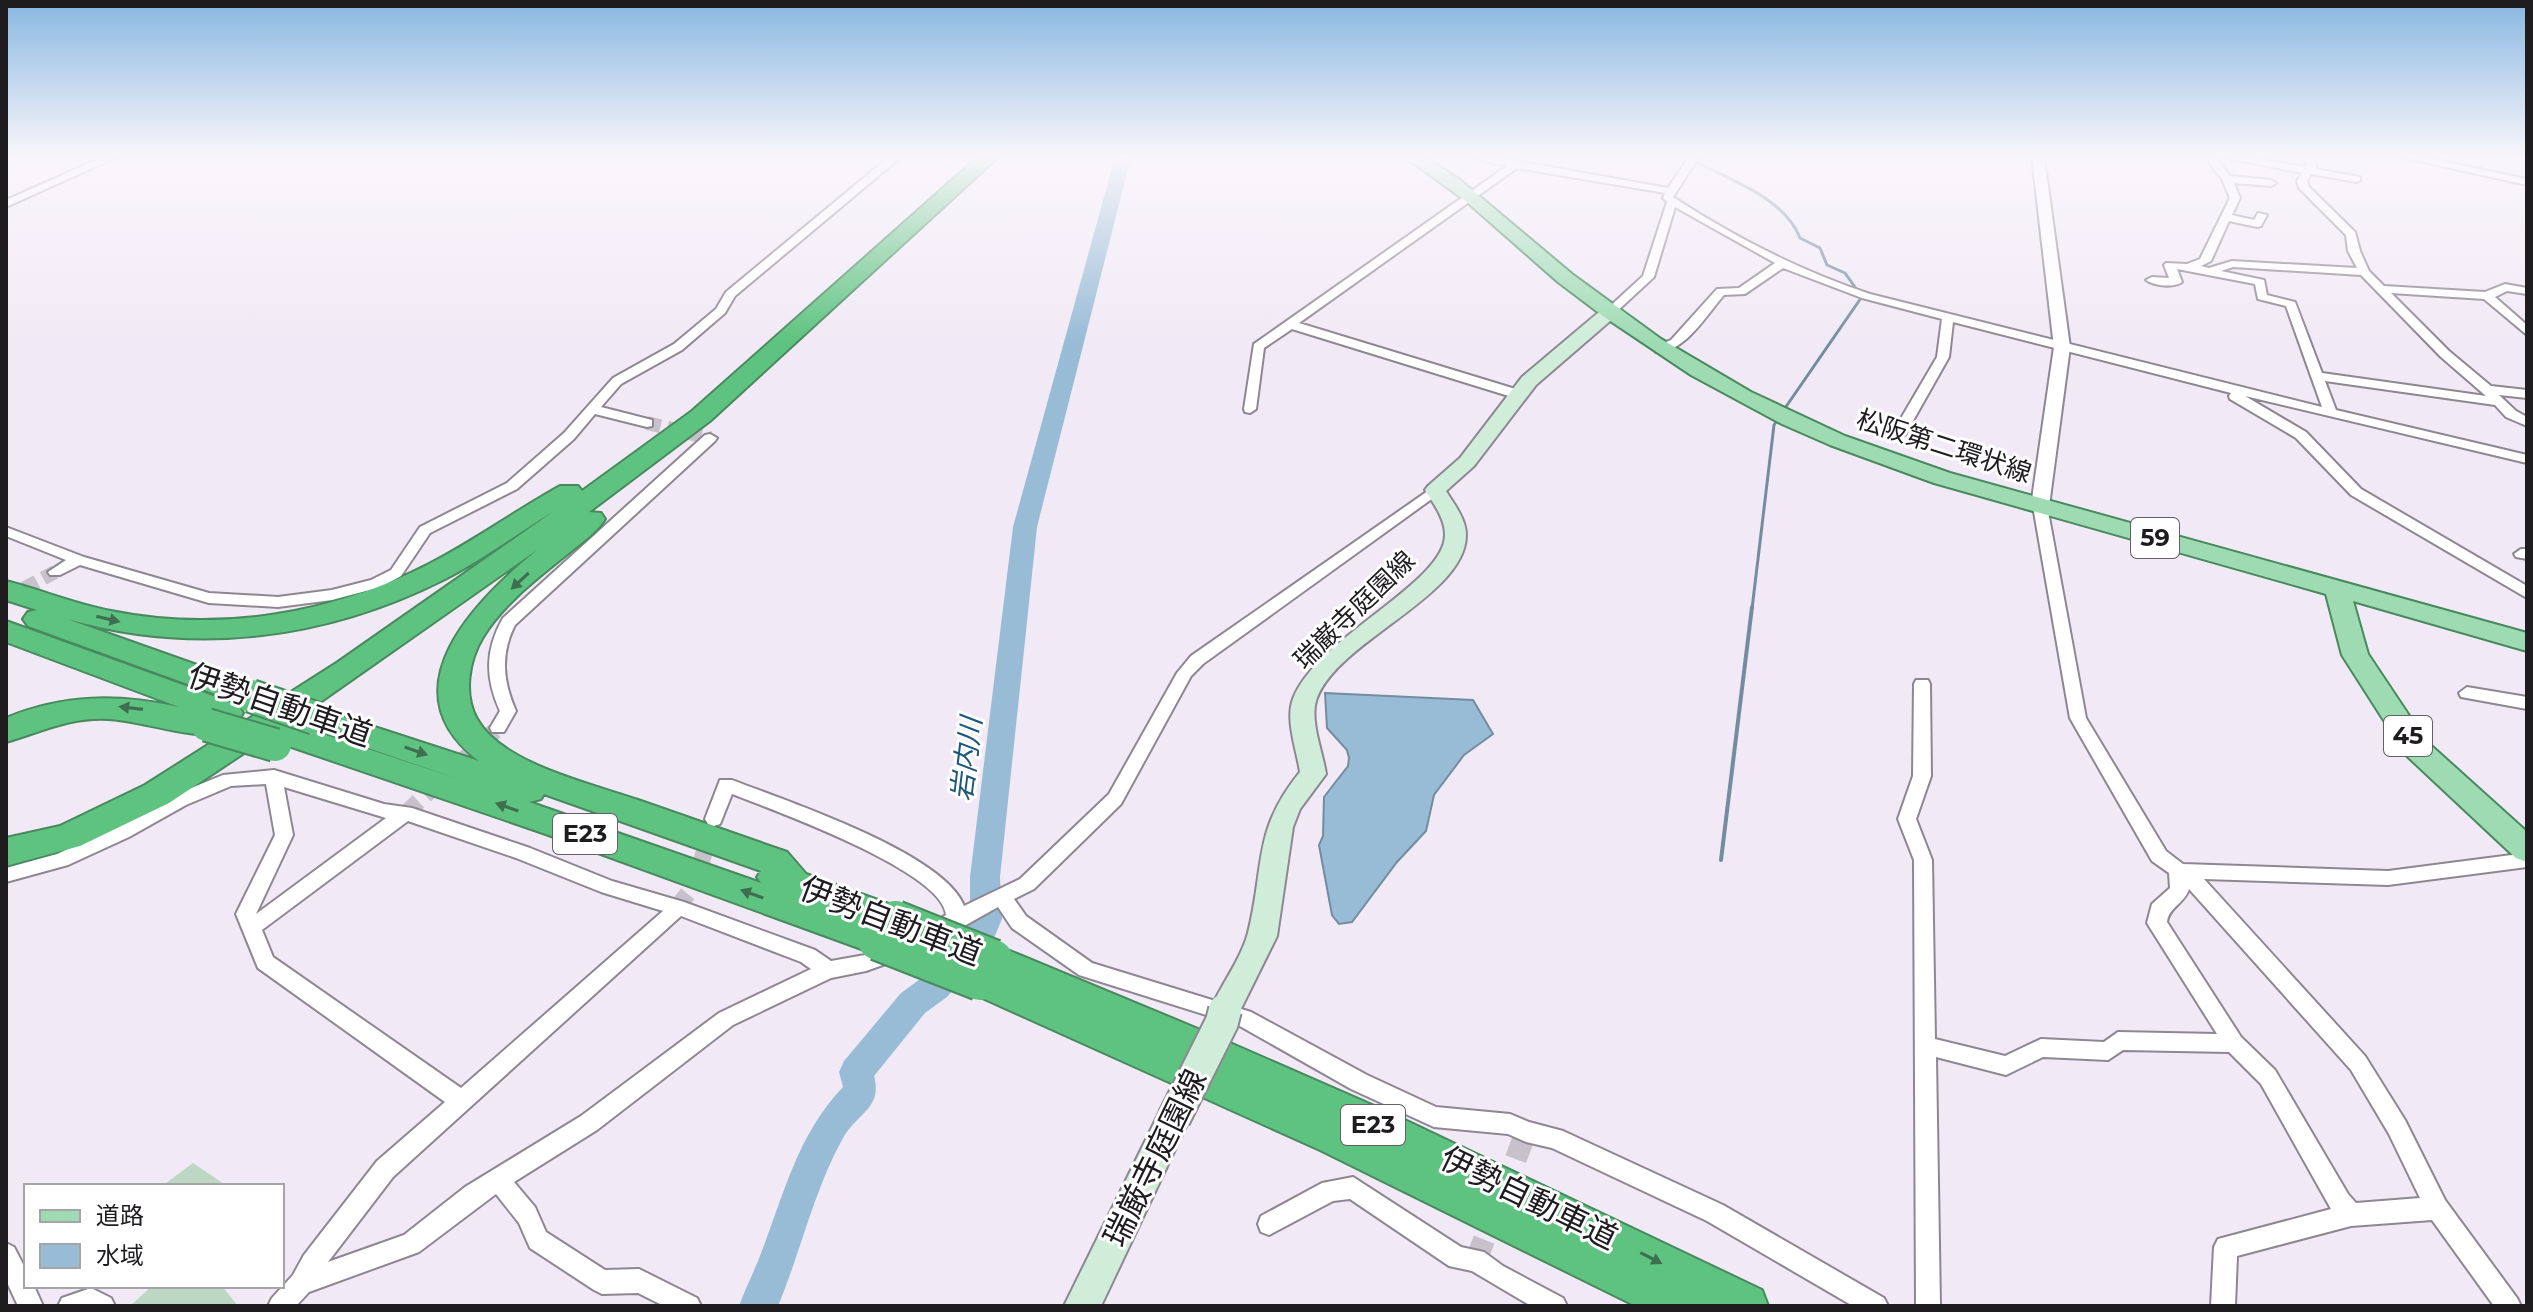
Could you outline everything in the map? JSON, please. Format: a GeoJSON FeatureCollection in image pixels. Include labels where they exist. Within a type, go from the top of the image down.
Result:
{"type":"FeatureCollection","features":[{"type":"Feature","properties":{"kind":"highway"},"geometry":{"type":"LineString","coordinates":[[6,840],[50,831],[97,814],[213,749],[437,597],[691,407],[788,321],[811,308],[910,218]]}},
{"type":"Feature","properties":{"kind":"highway"},"geometry":{"type":"LineString","coordinates":[[6,852],[68,837],[157,794],[375,652],[514,554],[706,427],[925,218]]}},
{"type":"Feature","properties":{"kind":"highway"},"geometry":{"type":"LineString","coordinates":[[706,427],[676,446],[529,573],[491,610],[461,651],[454,677],[455,703],[461,721],[473,738],[513,765],[561,786],[775,862],[794,884]]}},
{"type":"Feature","properties":{"kind":"highway"},"geometry":{"type":"LineString","coordinates":[[6,590],[113,621],[161,628],[210,630],[301,619],[352,606],[436,572],[596,478]]}},
{"type":"Feature","properties":{"kind":"highway","name":"伊勢自動車道"},"geometry":{"type":"LineString","coordinates":[[6,607],[228,711]]}},
{"type":"Feature","properties":{"kind":"highway","name":"伊勢自動車道"},"geometry":{"type":"LineString","coordinates":[[6,631],[228,711],[794,884],[886,930]]}},
{"type":"Feature","properties":{"kind":"highway"},"geometry":{"type":"LineString","coordinates":[[6,731],[43,715],[110,706],[228,711],[294,732]]}},
{"type":"Feature","properties":{"kind":"highway","name":"伊勢自動車道"},"geometry":{"type":"LineString","coordinates":[[294,732],[408,773],[886,930],[987,970],[1149,1025],[1412,1142],[1746,1306]]}},
{"type":"Feature","properties":{"kind":"highway","name":"伊勢自動車道"},"geometry":{"type":"LineString","coordinates":[[987,970],[1414,1172],[1683,1306]]}},
{"type":"Feature","properties":{"kind":"main road","name":"松阪第二環状線"},"geometry":{"type":"LineString","coordinates":[[1494,218],[1565,278],[1660,349],[1717,385],[1778,416],[1886,459],[2040,506],[2527,642]]}},
{"type":"Feature","properties":{"kind":"main road"},"geometry":{"type":"LineString","coordinates":[[1435,490],[1467,462],[1517,394],[1611,311]]}},
{"type":"Feature","properties":{"kind":"main road","name":"瑞巌寺庭園線"},"geometry":{"type":"LineString","coordinates":[[1225,1010],[1262,936],[1279,827],[1289,804],[1313,774],[1303,704],[1315,678],[1424,586],[1446,560],[1456,539],[1453,519],[1435,490]]}},
{"type":"Feature","properties":{"kind":"main road","name":"45"},"geometry":{"type":"LineString","coordinates":[[2337,588],[2355,655],[2416,748],[2527,850]]}},
{"type":"Feature","properties":{"kind":"main road","name":"瑞厳寺庭園線"},"geometry":{"type":"LineString","coordinates":[[1082,1306],[1225,1010]]}},
{"type":"Feature","properties":{"kind":"street"},"geometry":{"type":"LineString","coordinates":[[6,531],[79,560],[209,598],[258,603],[332,595],[376,584],[396,573],[425,530],[512,486],[569,436],[617,381],[678,347],[721,311],[730,294],[822,218]]}},
{"type":"Feature","properties":{"kind":"street"},"geometry":{"type":"LineString","coordinates":[[1250,409],[1258,347],[1442,218]]}},
{"type":"Feature","properties":{"kind":"street"},"geometry":{"type":"LineString","coordinates":[[1611,311],[1648,277],[1664,218]]}},
{"type":"Feature","properties":{"kind":"street"},"geometry":{"type":"LineString","coordinates":[[1706,218],[1781,264],[1832,286],[2221,387],[2527,459]]}},
{"type":"Feature","properties":{"kind":"street"},"geometry":{"type":"LineString","coordinates":[[2046,218],[2062,347],[2040,506],[2078,718],[2159,856],[2202,888],[2358,1063],[2397,1127],[2437,1208],[2509,1306]]}},
{"type":"Feature","properties":{"kind":"street"},"geometry":{"type":"LineString","coordinates":[[2190,267],[2205,261],[2225,218]]}},
{"type":"Feature","properties":{"kind":"street"},"geometry":{"type":"LineString","coordinates":[[2231,218],[2257,224],[2260,218]]}},
{"type":"Feature","properties":{"kind":"street"},"geometry":{"type":"LineString","coordinates":[[2335,218],[2351,234],[2354,251],[2364,272],[2445,354],[2511,414],[2527,422]]}},
{"type":"Feature","properties":{"kind":"street"},"geometry":{"type":"LineString","coordinates":[[1660,349],[1675,343],[1721,291],[1741,292],[1781,264]]}},
{"type":"Feature","properties":{"kind":"street"},"geometry":{"type":"LineString","coordinates":[[2209,271],[2232,264],[2364,272]]}},
{"type":"Feature","properties":{"kind":"street"},"geometry":{"type":"LineString","coordinates":[[2152,280],[2176,282],[2170,265],[2190,267],[2260,282],[2262,297],[2291,304],[2331,413]]}},
{"type":"Feature","properties":{"kind":"street"},"geometry":{"type":"LineString","coordinates":[[2381,289],[2487,296],[2505,287],[2527,291]]}},
{"type":"Feature","properties":{"kind":"street"},"geometry":{"type":"LineString","coordinates":[[2487,296],[2527,331]]}},
{"type":"Feature","properties":{"kind":"street"},"geometry":{"type":"LineString","coordinates":[[1900,432],[1943,357],[1948,318]]}},
{"type":"Feature","properties":{"kind":"street"},"geometry":{"type":"LineString","coordinates":[[1292,325],[1517,394]]}},
{"type":"Feature","properties":{"kind":"street"},"geometry":{"type":"LineString","coordinates":[[2319,376],[2499,402]]}},
{"type":"Feature","properties":{"kind":"street"},"geometry":{"type":"LineString","coordinates":[[2221,387],[2301,435],[2356,492],[2527,593]]}},
{"type":"Feature","properties":{"kind":"street"},"geometry":{"type":"LineString","coordinates":[[2486,390],[2527,394]]}},
{"type":"Feature","properties":{"kind":"street"},"geometry":{"type":"LineString","coordinates":[[592,409],[647,423]]}},
{"type":"Feature","properties":{"kind":"street"},"geometry":{"type":"LineString","coordinates":[[498,728],[508,711],[496,681],[495,654],[509,622],[706,427]]}},
{"type":"Feature","properties":{"kind":"street"},"geometry":{"type":"LineString","coordinates":[[301,1283],[411,1244],[498,1179],[589,1123],[726,1019],[828,970],[888,955],[1027,884],[1115,799],[1185,673],[1197,660],[1435,490]]}},
{"type":"Feature","properties":{"kind":"street"},"geometry":{"type":"LineString","coordinates":[[55,572],[79,560]]}},
{"type":"Feature","properties":{"kind":"street"},"geometry":{"type":"LineString","coordinates":[[1922,684],[1922,776],[1907,819],[1923,860],[1928,1306]]}},
{"type":"Feature","properties":{"kind":"street"},"geometry":{"type":"LineString","coordinates":[[2467,693],[2527,703]]}},
{"type":"Feature","properties":{"kind":"street"},"geometry":{"type":"LineString","coordinates":[[274,777],[284,835],[246,914],[265,962],[460,1100]]}},
{"type":"Feature","properties":{"kind":"street"},"geometry":{"type":"LineString","coordinates":[[6,875],[61,860],[123,832],[180,800],[229,780],[274,777],[384,811],[406,813],[523,853],[608,887],[677,907],[808,956],[828,970]]}},
{"type":"Feature","properties":{"kind":"street"},"geometry":{"type":"LineString","coordinates":[[714,819],[726,785],[844,832],[935,880],[954,902],[956,919]]}},
{"type":"Feature","properties":{"kind":"street"},"geometry":{"type":"LineString","coordinates":[[252,927],[406,813]]}},
{"type":"Feature","properties":{"kind":"street"},"geometry":{"type":"LineString","coordinates":[[2178,871],[2388,878],[2527,860]]}},
{"type":"Feature","properties":{"kind":"street"},"geometry":{"type":"LineString","coordinates":[[2178,871],[2180,891],[2159,910],[2157,923],[2234,1043],[2268,1077],[2340,1202],[2351,1215]]}},
{"type":"Feature","properties":{"kind":"street"},"geometry":{"type":"LineString","coordinates":[[1002,898],[1019,922],[1086,969],[1244,1018],[1359,1082],[1434,1117],[1510,1124],[1526,1132],[1555,1138],[1715,1213],[1876,1306]]}},
{"type":"Feature","properties":{"kind":"street"},"geometry":{"type":"LineString","coordinates":[[280,1306],[301,1283],[312,1263],[385,1169],[677,907]]}},
{"type":"Feature","properties":{"kind":"street"},"geometry":{"type":"LineString","coordinates":[[1924,1045],[2006,1066],[2041,1048],[2108,1051],[2118,1041],[2234,1043]]}},
{"type":"Feature","properties":{"kind":"street"},"geometry":{"type":"LineString","coordinates":[[498,1179],[527,1215],[538,1240],[602,1282],[639,1281],[689,1306]]}},
{"type":"Feature","properties":{"kind":"street"},"geometry":{"type":"LineString","coordinates":[[1269,1224],[1330,1191],[1353,1188],[1457,1258],[1476,1260],[1495,1274],[1555,1306]]}},
{"type":"Feature","properties":{"kind":"street"},"geometry":{"type":"LineString","coordinates":[[2223,1306],[2226,1247],[2351,1215],[2437,1208]]}},
{"type":"Feature","properties":{"kind":"street"},"geometry":{"type":"LineString","coordinates":[[6,1255],[31,1306]]}},
{"type":"Feature","properties":{"kind":"street"},"geometry":{"type":"LineString","coordinates":[[70,1306],[91,1300],[103,1306]]}},
{"type":"Feature","properties":{"kind":"green space"},"geometry":{"type":"Polygon","coordinates":[[[193,1163],[224,1184],[165,1184],[193,1163]]]}},
{"type":"Feature","properties":{"kind":"green space"},"geometry":{"type":"Polygon","coordinates":[[[150,1288],[224,1288],[238,1306],[130,1306],[150,1288]]]}},
{"type":"Feature","properties":{"kind":"water"},"geometry":{"type":"Polygon","coordinates":[[[1325,693],[1473,700],[1493,734],[1464,755],[1434,795],[1426,831],[1397,862],[1352,922],[1339,924],[1332,915],[1319,845],[1323,836],[1324,797],[1348,766],[1349,758],[1347,750],[1327,728],[1325,693]]]}},
{"type":"Feature","properties":{"kind":"waterway","name":"岩内川"},"geometry":{"type":"LineString","coordinates":[[758,1306],[780,1255],[812,1161],[833,1122],[861,1091],[856,1072],[913,1003],[935,987],[980,936],[986,919],[985,877],[1025,527],[1107,218]]}},
{"type":"Feature","properties":{"kind":"waterway"},"geometry":{"type":"LineString","coordinates":[[1788,218],[1800,238],[1820,248],[1827,265],[1845,273],[1857,290]]}},
{"type":"Feature","properties":{"kind":"waterway"},"geometry":{"type":"LineString","coordinates":[[1783,411],[1861,298]]}},
{"type":"Feature","properties":{"kind":"waterway"},"geometry":{"type":"LineString","coordinates":[[1752,609],[1774,425],[1778,419]]}},
{"type":"Feature","properties":{"kind":"waterway"},"geometry":{"type":"LineString","coordinates":[[1721,860],[1752,607]]}},
{"type":"Feature","properties":{"kind":"tunnel"},"geometry":{"type":"LineString","coordinates":[[647,423],[710,438]]}},
{"type":"Feature","properties":{"kind":"tunnel"},"geometry":{"type":"LineString","coordinates":[[6,598],[55,572]]}},
{"type":"Feature","properties":{"kind":"tunnel"},"geometry":{"type":"LineString","coordinates":[[406,813],[498,728]]}},
{"type":"Feature","properties":{"kind":"tunnel"},"geometry":{"type":"LineString","coordinates":[[677,907],[694,886],[710,833]]}},
{"type":"Feature","properties":{"kind":"tunnel"},"geometry":{"type":"LineString","coordinates":[[1504,1190],[1526,1132]]}},
{"type":"Feature","properties":{"kind":"tunnel"},"geometry":{"type":"LineString","coordinates":[[1476,1260],[1494,1215]]}}]}
